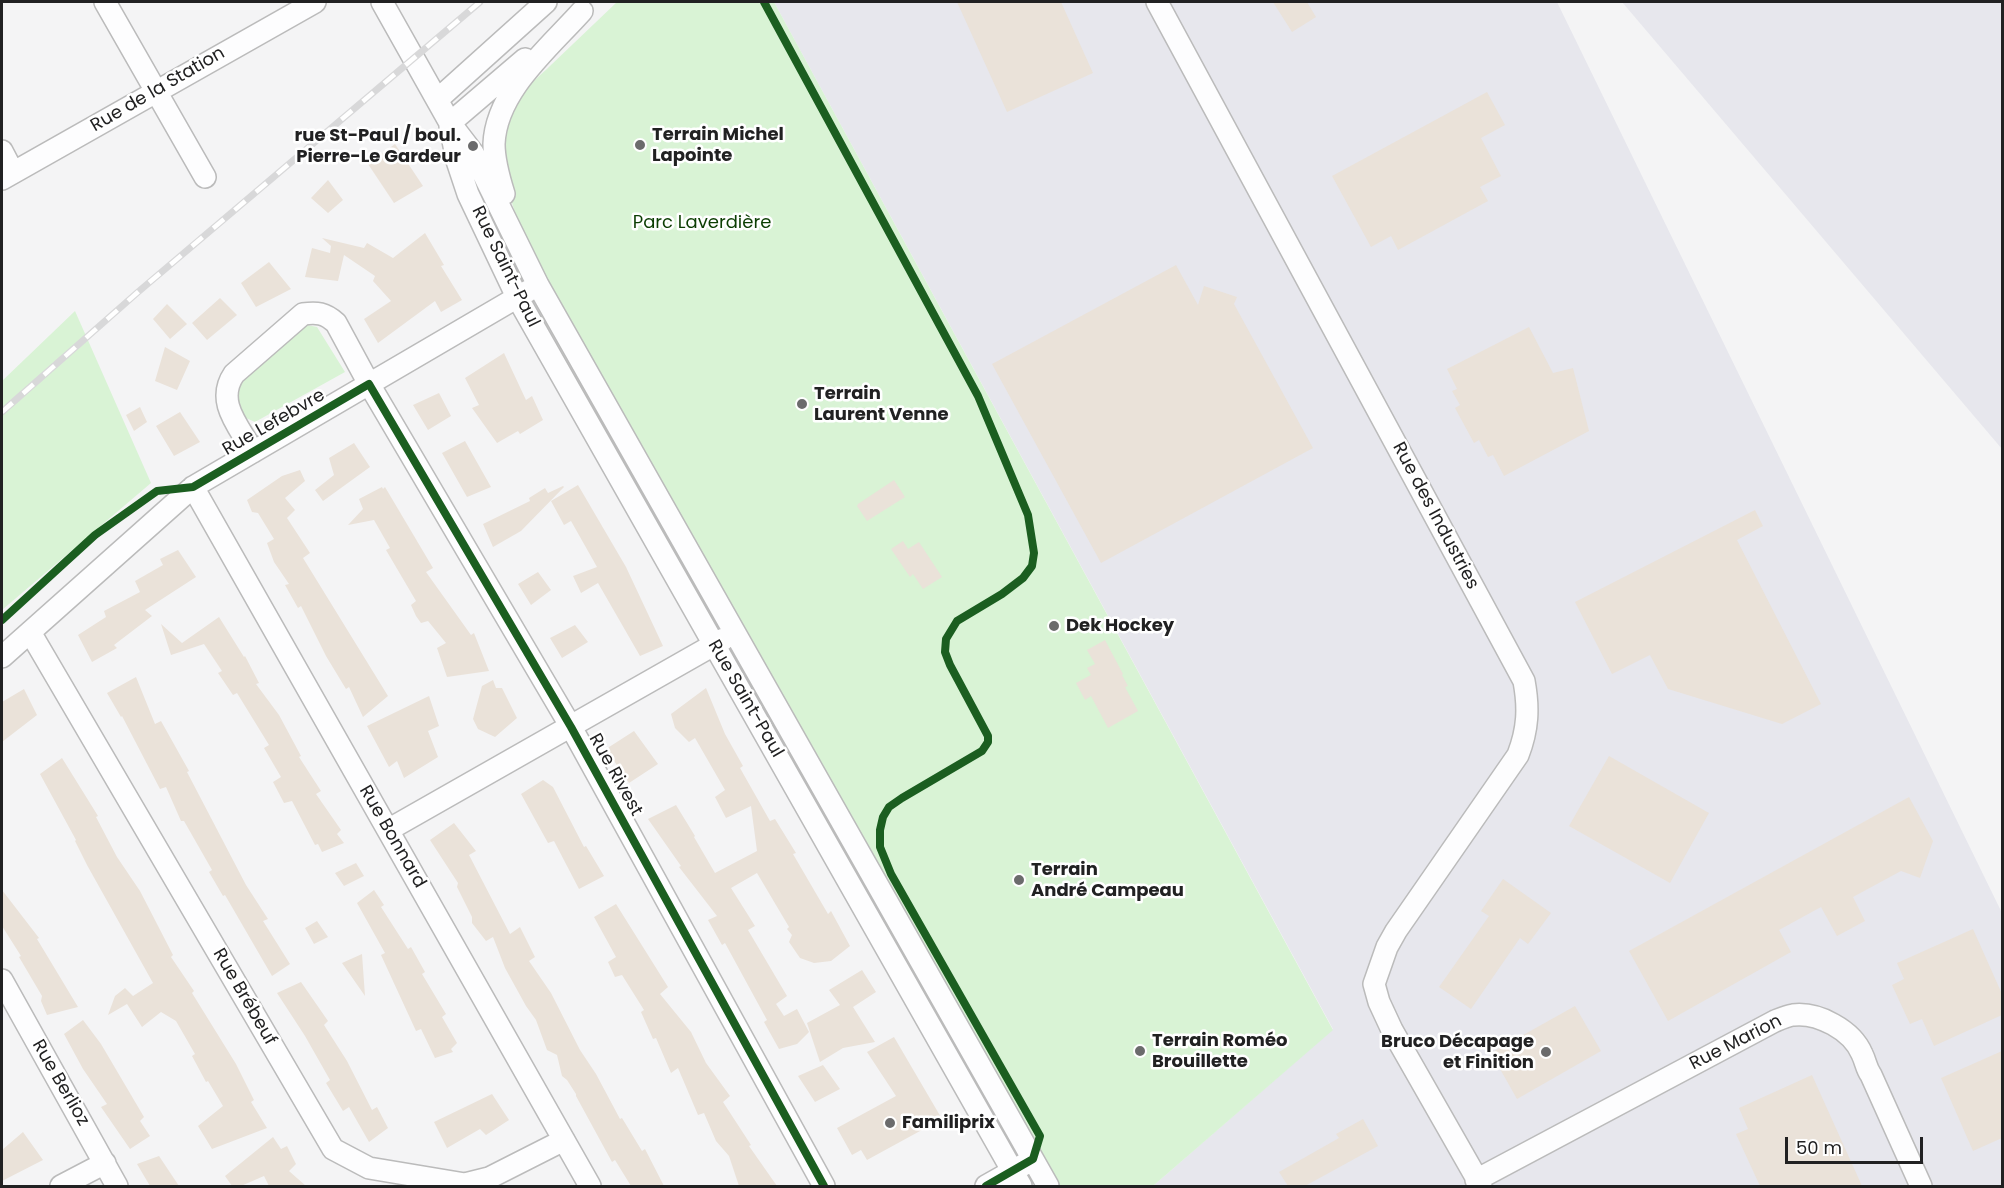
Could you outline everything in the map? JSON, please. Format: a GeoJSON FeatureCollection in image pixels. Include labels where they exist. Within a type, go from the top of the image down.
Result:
{"type":"FeatureCollection","features":[{"type":"Feature","properties":{"kind":"street"},"geometry":{"type":"LineString","coordinates":[[105,2],[205,177]]}},
{"type":"Feature","properties":{"kind":"street","name":"Rue de la Station"},"geometry":{"type":"LineString","coordinates":[[7,175],[315,2]]}},
{"type":"Feature","properties":{"kind":"street","name":"Rue Saint-Paul"},"geometry":{"type":"LineString","coordinates":[[382,2],[450,123],[473,153],[538,285],[1048,1186]]}},
{"type":"Feature","properties":{"kind":"street"},"geometry":{"type":"LineString","coordinates":[[437,100],[546,2]]}},
{"type":"Feature","properties":{"kind":"street","name":"Rue des Industries"},"geometry":{"type":"LineString","coordinates":[[1157,2],[1524,681],[1528,718],[1526,735],[1518,755],[1396,931],[1374,984],[1379,1002],[1392,1030],[1479,1183]]}},
{"type":"Feature","properties":{"kind":"street"},"geometry":{"type":"LineString","coordinates":[[450,123],[588,6]]}},
{"type":"Feature","properties":{"kind":"street"},"geometry":{"type":"LineString","coordinates":[[521,249],[495,160],[495,130],[509,96],[521,78],[588,6]]}},
{"type":"Feature","properties":{"kind":"street","name":"Rue Saint-Paul"},"geometry":{"type":"LineString","coordinates":[[450,123],[457,161],[468,194],[517,297],[1016,1179]]}},
{"type":"Feature","properties":{"kind":"street"},"geometry":{"type":"LineString","coordinates":[[2,151],[7,175]]}},
{"type":"Feature","properties":{"kind":"street","name":"Rue Lefebvre"},"geometry":{"type":"LineString","coordinates":[[2,657],[180,497],[538,285]]}},
{"type":"Feature","properties":{"kind":"street","name":"Rue Rivest"},"geometry":{"type":"LineString","coordinates":[[253,452],[227,406],[225,393],[228,383],[234,374],[303,314],[316,312],[328,315],[336,323],[369,384],[571,727],[824,1186]]}},
{"type":"Feature","properties":{"kind":"street"},"geometry":{"type":"LineString","coordinates":[[578,405],[599,392]]}},
{"type":"Feature","properties":{"kind":"street","name":"Rue Bonnard"},"geometry":{"type":"LineString","coordinates":[[193,488],[590,1186]]}},
{"type":"Feature","properties":{"kind":"street"},"geometry":{"type":"LineString","coordinates":[[645,524],[666,512]]}},
{"type":"Feature","properties":{"kind":"street","name":"Rue Brébeuf"},"geometry":{"type":"LineString","coordinates":[[30,632],[333,1149],[369,1168],[465,1184],[489,1178],[564,1140]]}},
{"type":"Feature","properties":{"kind":"street"},"geometry":{"type":"LineString","coordinates":[[388,830],[735,633]]}},
{"type":"Feature","properties":{"kind":"street","name":"Rue Saint-Paul"},"geometry":{"type":"LineString","coordinates":[[790,781],[811,767]]}},
{"type":"Feature","properties":{"kind":"street"},"geometry":{"type":"LineString","coordinates":[[853,891],[874,880]]}},
{"type":"Feature","properties":{"kind":"street","name":"Rue Berlioz"},"geometry":{"type":"LineString","coordinates":[[2,980],[117,1186]]}},
{"type":"Feature","properties":{"kind":"street"},"geometry":{"type":"LineString","coordinates":[[911,994],[933,984]]}},
{"type":"Feature","properties":{"kind":"street","name":"Rue Marion"},"geometry":{"type":"LineString","coordinates":[[1479,1183],[1774,1021],[1793,1015],[1815,1017],[1828,1022],[1845,1032],[1857,1045],[1921,1186]]}},
{"type":"Feature","properties":{"kind":"street"},"geometry":{"type":"LineString","coordinates":[[986,1186],[1016,1179],[1033,1160]]}},
{"type":"Feature","properties":{"kind":"street"},"geometry":{"type":"LineString","coordinates":[[61,1186],[105,1163]]}},
{"type":"Feature","properties":{"kind":"shaded area"},"geometry":{"type":"Polygon","coordinates":[[[774,2],[1557,2],[2002,913],[2002,1186],[1153,1186],[1333,1029],[774,2]]]}},
{"type":"Feature","properties":{"kind":"shaded area"},"geometry":{"type":"Polygon","coordinates":[[[1622,2],[2002,2],[2002,449],[1622,2]]]}},
{"type":"Feature","properties":{"kind":"green space","name":"Parc Laverdière"},"geometry":{"type":"Polygon","coordinates":[[[617,2],[774,2],[1333,1030],[1153,1186],[1054,1186],[549,296],[518,222],[510,195],[505,168],[504,141],[509,116],[529,86],[617,2]]]}},
{"type":"Feature","properties":{"kind":"green space"},"geometry":{"type":"Polygon","coordinates":[[[75,311],[151,483],[2,610],[2,381],[75,311]]]}},
{"type":"Feature","properties":{"kind":"green space"},"geometry":{"type":"Polygon","coordinates":[[[307,325],[317,327],[345,372],[255,422],[239,415],[235,388],[299,328],[307,325]]]}},
{"type":"Feature","properties":{"kind":"building"},"geometry":{"type":"Polygon","coordinates":[[[957,2],[1061,2],[1093,73],[1007,112],[957,2]]]}},
{"type":"Feature","properties":{"kind":"building"},"geometry":{"type":"Polygon","coordinates":[[[1273,2],[1307,2],[1316,17],[1292,32],[1273,2]]]}},
{"type":"Feature","properties":{"kind":"building"},"geometry":{"type":"Polygon","coordinates":[[[1487,92],[1505,125],[1481,138],[1501,176],[1480,187],[1488,201],[1398,250],[1391,236],[1371,247],[1332,176],[1487,92]]]}},
{"type":"Feature","properties":{"kind":"building"},"geometry":{"type":"Polygon","coordinates":[[[395,144],[423,186],[394,203],[368,164],[395,144]]]}},
{"type":"Feature","properties":{"kind":"building"},"geometry":{"type":"Polygon","coordinates":[[[328,180],[343,200],[328,213],[311,198],[328,180]]]}},
{"type":"Feature","properties":{"kind":"building"},"geometry":{"type":"Polygon","coordinates":[[[425,233],[444,265],[441,266],[462,300],[441,312],[435,301],[378,343],[364,319],[391,301],[373,281],[375,276],[344,255],[338,281],[305,277],[312,248],[330,253],[331,246],[322,238],[364,248],[367,243],[393,258],[425,233]]]}},
{"type":"Feature","properties":{"kind":"building"},"geometry":{"type":"Polygon","coordinates":[[[269,262],[291,289],[256,307],[241,283],[269,262]]]}},
{"type":"Feature","properties":{"kind":"building"},"geometry":{"type":"Polygon","coordinates":[[[1176,265],[1198,305],[1204,286],[1237,297],[1234,304],[1313,448],[1101,563],[992,364],[1176,265]]]}},
{"type":"Feature","properties":{"kind":"building"},"geometry":{"type":"Polygon","coordinates":[[[220,298],[237,315],[207,340],[192,323],[220,298]]]}},
{"type":"Feature","properties":{"kind":"building"},"geometry":{"type":"Polygon","coordinates":[[[167,304],[187,324],[170,339],[153,319],[167,304]]]}},
{"type":"Feature","properties":{"kind":"building"},"geometry":{"type":"Polygon","coordinates":[[[1529,327],[1553,373],[1573,368],[1589,431],[1504,476],[1493,455],[1488,457],[1479,440],[1474,443],[1455,408],[1460,405],[1452,391],[1457,389],[1447,369],[1529,327]]]}},
{"type":"Feature","properties":{"kind":"building"},"geometry":{"type":"Polygon","coordinates":[[[165,347],[190,361],[177,390],[155,381],[165,347]]]}},
{"type":"Feature","properties":{"kind":"building"},"geometry":{"type":"Polygon","coordinates":[[[504,353],[526,400],[532,396],[543,420],[520,434],[518,431],[497,443],[472,408],[479,405],[465,378],[504,353]]]}},
{"type":"Feature","properties":{"kind":"building"},"geometry":{"type":"Polygon","coordinates":[[[439,393],[451,416],[428,430],[413,405],[439,393]]]}},
{"type":"Feature","properties":{"kind":"building"},"geometry":{"type":"Polygon","coordinates":[[[140,407],[147,422],[134,431],[126,415],[140,407]]]}},
{"type":"Feature","properties":{"kind":"building"},"geometry":{"type":"Polygon","coordinates":[[[180,412],[200,442],[174,456],[156,426],[180,412]]]}},
{"type":"Feature","properties":{"kind":"building"},"geometry":{"type":"Polygon","coordinates":[[[465,441],[491,487],[467,497],[442,453],[465,441]]]}},
{"type":"Feature","properties":{"kind":"building"},"geometry":{"type":"Polygon","coordinates":[[[354,443],[370,467],[323,501],[315,490],[334,475],[329,458],[354,443]]]}},
{"type":"Feature","properties":{"kind":"building"},"geometry":{"type":"Polygon","coordinates":[[[300,470],[305,481],[285,498],[295,510],[287,518],[310,553],[303,558],[388,696],[363,717],[349,687],[346,689],[326,656],[301,606],[298,608],[285,585],[289,584],[274,562],[267,543],[274,539],[258,513],[252,512],[247,500],[282,476],[300,470]]]}},
{"type":"Feature","properties":{"kind":"building"},"geometry":{"type":"Polygon","coordinates":[[[894,480],[905,497],[867,521],[857,506],[858,504],[894,480]]]}},
{"type":"Feature","properties":{"kind":"building"},"geometry":{"type":"Polygon","coordinates":[[[578,485],[626,567],[663,646],[640,656],[598,583],[581,593],[573,576],[597,567],[571,521],[564,525],[551,501],[578,485]]]}},
{"type":"Feature","properties":{"kind":"building"},"geometry":{"type":"Polygon","coordinates":[[[563,486],[521,531],[493,547],[483,524],[530,501],[529,498],[545,488],[548,493],[563,486]]]}},
{"type":"Feature","properties":{"kind":"building"},"geometry":{"type":"Polygon","coordinates":[[[382,487],[383,489],[385,487],[433,568],[426,572],[471,635],[474,633],[489,671],[447,677],[437,648],[446,643],[428,621],[421,623],[416,616],[411,605],[416,601],[386,550],[390,548],[374,520],[348,525],[363,509],[359,499],[382,487]]]}},
{"type":"Feature","properties":{"kind":"building"},"geometry":{"type":"Polygon","coordinates":[[[1755,510],[1763,526],[1737,540],[1821,704],[1782,724],[1668,689],[1650,655],[1612,674],[1575,602],[1755,510]]]}},
{"type":"Feature","properties":{"kind":"building"},"geometry":{"type":"Polygon","coordinates":[[[903,541],[908,549],[919,542],[942,577],[923,589],[913,574],[910,577],[891,549],[903,541]]]}},
{"type":"Feature","properties":{"kind":"building"},"geometry":{"type":"Polygon","coordinates":[[[178,550],[196,577],[145,610],[152,616],[114,645],[117,648],[92,662],[78,635],[106,617],[104,611],[140,592],[135,581],[163,565],[160,559],[178,550]]]}},
{"type":"Feature","properties":{"kind":"building"},"geometry":{"type":"Polygon","coordinates":[[[538,572],[551,590],[531,605],[518,584],[538,572]]]}},
{"type":"Feature","properties":{"kind":"building"},"geometry":{"type":"Polygon","coordinates":[[[219,617],[245,656],[259,683],[256,684],[279,715],[301,756],[299,757],[321,791],[316,794],[341,830],[337,834],[344,843],[322,852],[318,844],[315,845],[292,801],[284,803],[273,782],[281,777],[264,748],[269,745],[237,693],[233,695],[218,673],[222,671],[204,644],[171,655],[161,624],[182,643],[219,617]]]}},
{"type":"Feature","properties":{"kind":"building"},"geometry":{"type":"Polygon","coordinates":[[[575,625],[588,642],[562,658],[550,638],[575,625]]]}},
{"type":"Feature","properties":{"kind":"building"},"geometry":{"type":"Polygon","coordinates":[[[1105,640],[1123,674],[1128,686],[1125,687],[1138,711],[1108,728],[1091,696],[1085,700],[1076,683],[1091,675],[1087,668],[1095,664],[1087,650],[1105,640]]]}},
{"type":"Feature","properties":{"kind":"building"},"geometry":{"type":"Polygon","coordinates":[[[136,677],[155,724],[161,721],[189,771],[187,772],[246,885],[268,919],[263,921],[290,964],[272,976],[209,872],[212,870],[184,821],[181,821],[166,787],[160,789],[122,716],[107,693],[136,677]]]}},
{"type":"Feature","properties":{"kind":"building"},"geometry":{"type":"Polygon","coordinates":[[[493,680],[496,688],[502,688],[517,718],[495,737],[478,729],[473,719],[482,686],[493,680]]]}},
{"type":"Feature","properties":{"kind":"building"},"geometry":{"type":"Polygon","coordinates":[[[706,688],[725,734],[743,766],[740,768],[770,821],[775,819],[828,914],[831,911],[850,946],[831,961],[814,963],[800,958],[789,942],[792,935],[787,929],[789,927],[757,873],[731,888],[755,926],[748,930],[787,996],[776,1004],[784,1016],[797,1009],[809,1032],[797,1044],[779,1049],[764,1022],[767,1020],[725,943],[722,945],[708,920],[717,916],[679,867],[681,866],[648,819],[676,805],[715,873],[757,851],[751,806],[726,818],[715,797],[725,790],[695,738],[689,742],[675,728],[671,714],[706,688]]]}},
{"type":"Feature","properties":{"kind":"building"},"geometry":{"type":"Polygon","coordinates":[[[24,689],[37,715],[2,742],[2,702],[24,689]]]}},
{"type":"Feature","properties":{"kind":"building"},"geometry":{"type":"Polygon","coordinates":[[[429,696],[439,726],[428,731],[438,757],[404,778],[397,761],[389,767],[367,726],[429,696]]]}},
{"type":"Feature","properties":{"kind":"building"},"geometry":{"type":"Polygon","coordinates":[[[634,731],[658,764],[629,783],[606,749],[634,731]]]}},
{"type":"Feature","properties":{"kind":"building"},"geometry":{"type":"Polygon","coordinates":[[[1609,756],[1709,813],[1670,883],[1569,826],[1609,756]]]}},
{"type":"Feature","properties":{"kind":"building"},"geometry":{"type":"Polygon","coordinates":[[[62,758],[98,816],[96,817],[117,857],[140,891],[173,955],[171,957],[194,991],[192,993],[236,1064],[254,1100],[251,1102],[267,1128],[212,1149],[198,1126],[223,1106],[208,1081],[206,1082],[192,1056],[195,1054],[176,1021],[161,1012],[142,1027],[127,1004],[108,1015],[115,996],[125,988],[133,996],[153,983],[87,865],[40,774],[62,758]]]}},
{"type":"Feature","properties":{"kind":"building"},"geometry":{"type":"Polygon","coordinates":[[[543,780],[553,787],[584,847],[586,846],[604,876],[579,889],[554,841],[548,843],[521,794],[543,780]]]}},
{"type":"Feature","properties":{"kind":"building"},"geometry":{"type":"Polygon","coordinates":[[[1909,797],[1933,841],[1920,878],[1901,871],[1853,897],[1865,921],[1837,936],[1821,907],[1779,930],[1791,952],[1668,1021],[1629,951],[1909,797]]]}},
{"type":"Feature","properties":{"kind":"building"},"geometry":{"type":"Polygon","coordinates":[[[454,823],[476,851],[469,855],[510,934],[520,927],[535,957],[529,961],[551,993],[580,1050],[596,1074],[620,1119],[622,1118],[642,1151],[645,1149],[664,1186],[631,1186],[615,1160],[612,1162],[576,1094],[562,1076],[557,1055],[547,1050],[536,1020],[505,968],[493,937],[486,941],[472,923],[472,917],[457,887],[458,883],[430,840],[454,823]]]}},
{"type":"Feature","properties":{"kind":"building"},"geometry":{"type":"Polygon","coordinates":[[[356,863],[364,876],[344,886],[335,873],[356,863]]]}},
{"type":"Feature","properties":{"kind":"building"},"geometry":{"type":"Polygon","coordinates":[[[1503,879],[1551,913],[1528,944],[1520,938],[1471,1009],[1439,987],[1489,916],[1481,911],[1503,879]]]}},
{"type":"Feature","properties":{"kind":"building"},"geometry":{"type":"Polygon","coordinates":[[[2,890],[39,938],[37,939],[78,1007],[47,1015],[41,1001],[42,996],[2,926],[2,890]]]}},
{"type":"Feature","properties":{"kind":"building"},"geometry":{"type":"Polygon","coordinates":[[[374,890],[384,905],[381,907],[408,949],[411,947],[425,972],[422,974],[446,1014],[442,1017],[457,1043],[451,1049],[453,1052],[435,1058],[421,1029],[416,1031],[381,955],[385,953],[357,903],[374,890]]]}},
{"type":"Feature","properties":{"kind":"building"},"geometry":{"type":"Polygon","coordinates":[[[616,904],[668,987],[660,994],[691,1032],[706,1063],[730,1096],[723,1102],[751,1145],[749,1146],[777,1186],[739,1186],[729,1156],[716,1141],[704,1113],[698,1115],[678,1068],[671,1073],[656,1038],[653,1039],[641,1012],[644,1010],[622,975],[615,977],[608,962],[616,957],[594,917],[616,904]]]}},
{"type":"Feature","properties":{"kind":"building"},"geometry":{"type":"Polygon","coordinates":[[[317,921],[328,937],[314,944],[305,928],[317,921]]]}},
{"type":"Feature","properties":{"kind":"building"},"geometry":{"type":"Polygon","coordinates":[[[1973,929],[2002,994],[2002,1015],[1934,1046],[1922,1019],[1910,1024],[1892,985],[1904,979],[1897,963],[1973,929]]]}},
{"type":"Feature","properties":{"kind":"building"},"geometry":{"type":"Polygon","coordinates":[[[362,954],[365,996],[342,963],[362,954]]]}},
{"type":"Feature","properties":{"kind":"building"},"geometry":{"type":"Polygon","coordinates":[[[862,970],[876,992],[853,1007],[875,1042],[843,1048],[820,1062],[807,1023],[840,1005],[829,990],[862,970]]]}},
{"type":"Feature","properties":{"kind":"building"},"geometry":{"type":"Polygon","coordinates":[[[301,982],[328,1021],[324,1025],[347,1061],[372,1110],[377,1107],[388,1128],[369,1142],[349,1107],[343,1111],[326,1083],[330,1080],[277,993],[301,982]]]}},
{"type":"Feature","properties":{"kind":"building","name":"Bruco Décapage et Finition"},"geometry":{"type":"Polygon","coordinates":[[[1575,1006],[1601,1051],[1517,1099],[1491,1053],[1575,1006]]]}},
{"type":"Feature","properties":{"kind":"building"},"geometry":{"type":"Polygon","coordinates":[[[83,1020],[101,1044],[144,1117],[140,1121],[150,1136],[130,1149],[101,1107],[107,1104],[83,1069],[64,1034],[83,1020]]]}},
{"type":"Feature","properties":{"kind":"building","name":"Familiprix"},"geometry":{"type":"Polygon","coordinates":[[[894,1037],[942,1119],[867,1160],[861,1150],[852,1155],[837,1128],[896,1096],[867,1052],[894,1037]]]}},
{"type":"Feature","properties":{"kind":"building"},"geometry":{"type":"Polygon","coordinates":[[[2002,1051],[2002,1138],[1973,1151],[1941,1078],[2002,1051]]]}},
{"type":"Feature","properties":{"kind":"building"},"geometry":{"type":"Polygon","coordinates":[[[823,1065],[840,1089],[815,1102],[798,1076],[823,1065]]]}},
{"type":"Feature","properties":{"kind":"building"},"geometry":{"type":"Polygon","coordinates":[[[1812,1075],[1862,1186],[1760,1186],[1736,1134],[1748,1129],[1739,1108],[1812,1075]]]}},
{"type":"Feature","properties":{"kind":"building"},"geometry":{"type":"Polygon","coordinates":[[[492,1094],[509,1120],[486,1135],[480,1129],[447,1148],[434,1122],[492,1094]]]}},
{"type":"Feature","properties":{"kind":"building"},"geometry":{"type":"Polygon","coordinates":[[[1363,1119],[1378,1146],[1305,1186],[1288,1186],[1279,1172],[1339,1138],[1336,1134],[1363,1119]]]}},
{"type":"Feature","properties":{"kind":"building"},"geometry":{"type":"Polygon","coordinates":[[[23,1132],[43,1160],[2,1181],[2,1150],[23,1132]]]}},
{"type":"Feature","properties":{"kind":"building"},"geometry":{"type":"Polygon","coordinates":[[[273,1137],[281,1149],[287,1146],[296,1164],[289,1171],[306,1186],[269,1186],[264,1176],[241,1186],[232,1186],[225,1176],[273,1137]]]}},
{"type":"Feature","properties":{"kind":"building"},"geometry":{"type":"Polygon","coordinates":[[[159,1156],[179,1186],[150,1186],[137,1164],[159,1156]]]}},
{"type":"Feature","properties":{"kind":"railway"},"geometry":{"type":"LineString","coordinates":[[2,412],[138,292],[480,2]]}},
{"type":"Feature","properties":{"kind":"cycle path"},"geometry":{"type":"LineString","coordinates":[[764,2],[978,396],[1028,515],[1034,553],[1032,566],[1023,578],[1002,594],[957,621],[946,639],[945,652],[950,665],[988,736],[988,742],[982,751],[889,807],[883,817],[880,830],[880,847],[891,874],[1040,1136],[1033,1159],[986,1186]]}},
{"type":"Feature","properties":{"kind":"cycle path"},"geometry":{"type":"LineString","coordinates":[[2,620],[95,535],[157,491],[193,487],[369,384],[571,727],[824,1186]]}},
{"type":"Feature","properties":{"kind":"place","name":"Terrain Michel Lapointe"},"geometry":{"type":"Point","coordinates":[640,145]}},
{"type":"Feature","properties":{"kind":"place","name":"rue St-Paul / boul. Pierre-Le Gardeur"},"geometry":{"type":"Point","coordinates":[473,146]}},
{"type":"Feature","properties":{"kind":"place","name":"Terrain Laurent Venne"},"geometry":{"type":"Point","coordinates":[802,404]}},
{"type":"Feature","properties":{"kind":"place","name":"Dek Hockey"},"geometry":{"type":"Point","coordinates":[1054,626]}},
{"type":"Feature","properties":{"kind":"place","name":"Terrain André Campeau"},"geometry":{"type":"Point","coordinates":[1019,880]}},
{"type":"Feature","properties":{"kind":"place","name":"Terrain Roméo Brouillette"},"geometry":{"type":"Point","coordinates":[1140,1051]}},
{"type":"Feature","properties":{"kind":"place","name":"Bruco Décapage et Finition"},"geometry":{"type":"Point","coordinates":[1546,1052]}},
{"type":"Feature","properties":{"kind":"place","name":"Familiprix"},"geometry":{"type":"Point","coordinates":[890,1123]}}]}
